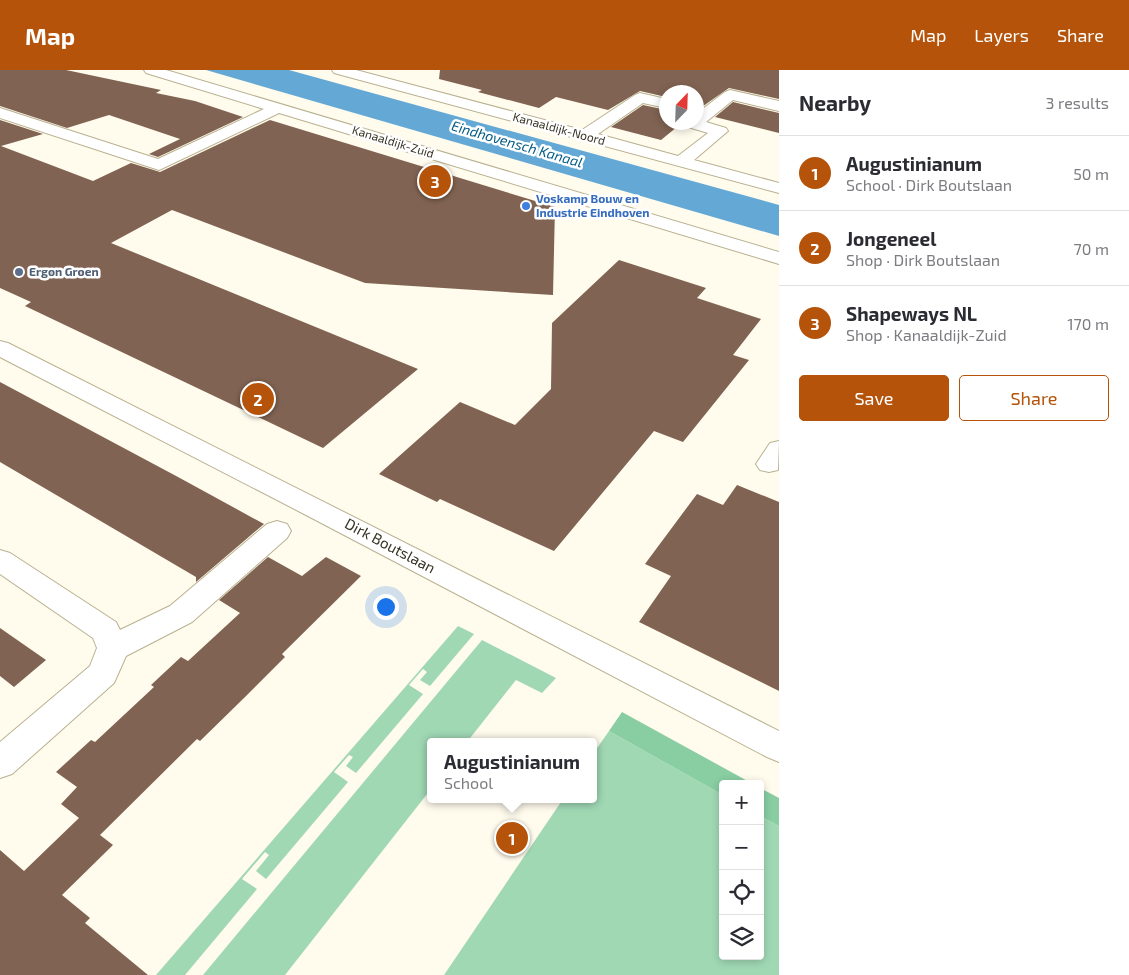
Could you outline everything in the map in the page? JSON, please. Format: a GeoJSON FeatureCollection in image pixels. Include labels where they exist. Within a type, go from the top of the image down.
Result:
{"type":"FeatureCollection","features":[{"type":"Feature","properties":{"kind":"street","name":"Kanaaldijk-Zuid"},"geometry":{"type":"LineString","coordinates":[[151,70],[779,258]]}},
{"type":"Feature","properties":{"kind":"street","name":"Kanaaldijk-Noord"},"geometry":{"type":"LineString","coordinates":[[339,70],[779,188]]}},
{"type":"Feature","properties":{"kind":"street"},"geometry":{"type":"LineString","coordinates":[[704,116],[730,95],[779,106]]}},
{"type":"Feature","properties":{"kind":"street"},"geometry":{"type":"LineString","coordinates":[[585,136],[640,98],[659,102]]}},
{"type":"Feature","properties":{"kind":"street"},"geometry":{"type":"LineString","coordinates":[[0,113],[159,165],[278,108]]}},
{"type":"Feature","properties":{"kind":"street"},"geometry":{"type":"LineString","coordinates":[[681,162],[720,130],[704,126]]}},
{"type":"Feature","properties":{"kind":"street","name":"Dirk Boutslaan"},"geometry":{"type":"LineString","coordinates":[[0,348],[318,509],[779,747]]}},
{"type":"Feature","properties":{"kind":"street"},"geometry":{"type":"LineString","coordinates":[[0,763],[103,674],[113,648],[181,614],[277,531]]}},
{"type":"Feature","properties":{"kind":"street"},"geometry":{"type":"LineString","coordinates":[[0,560],[105,630],[113,648]]}},
{"type":"Feature","properties":{"kind":"green space"},"geometry":{"type":"Polygon","coordinates":[[[458,626],[474,634],[430,686],[420,680],[427,672],[423,669],[409,685],[423,694],[356,773],[346,766],[353,757],[349,755],[334,772],[348,782],[266,879],[256,871],[269,855],[265,852],[242,879],[257,889],[185,975],[156,975],[458,626]]]}},
{"type":"Feature","properties":{"kind":"green space"},"geometry":{"type":"Polygon","coordinates":[[[482,640],[556,678],[542,693],[516,680],[470,738],[427,738],[427,794],[285,975],[203,975],[482,640]]]}},
{"type":"Feature","properties":{"kind":"green space"},"geometry":{"type":"Polygon","coordinates":[[[622,712],[746,780],[719,780],[719,793],[609,731],[622,712]]]}},
{"type":"Feature","properties":{"kind":"green space"},"geometry":{"type":"Polygon","coordinates":[[[609,731],[719,793],[719,960],[764,960],[764,818],[779,826],[779,975],[444,975],[560,803],[597,803],[597,748],[609,731]]]}},
{"type":"Feature","properties":{"kind":"green space"},"geometry":{"type":"Polygon","coordinates":[[[764,790],[779,798],[779,826],[764,818],[764,790]]]}},
{"type":"Feature","properties":{"kind":"water","name":"Eindhovensch Kanaal"},"geometry":{"type":"Polygon","coordinates":[[[206,70],[289,70],[779,205],[779,236],[206,70]]]}},
{"type":"Feature","properties":{"kind":"building"},"geometry":{"type":"Polygon","coordinates":[[[0,70],[66,70],[161,90],[156,93],[195,101],[243,117],[158,157],[149,154],[180,139],[109,115],[67,128],[0,106],[0,70]]]}},
{"type":"Feature","properties":{"kind":"building"},"geometry":{"type":"Polygon","coordinates":[[[440,70],[779,70],[779,99],[729,88],[704,105],[704,85],[659,85],[659,95],[640,91],[608,110],[556,97],[539,108],[478,92],[482,90],[439,79],[440,70]]]}},
{"type":"Feature","properties":{"kind":"building"},"geometry":{"type":"Polygon","coordinates":[[[733,102],[779,113],[779,133],[715,117],[733,102]]]}},
{"type":"Feature","properties":{"kind":"building"},"geometry":{"type":"Polygon","coordinates":[[[643,105],[659,108],[659,130],[673,130],[661,140],[611,127],[643,105]]]}},
{"type":"Feature","properties":{"kind":"building"},"geometry":{"type":"Polygon","coordinates":[[[0,120],[43,134],[1,146],[93,181],[131,163],[160,172],[270,120],[555,207],[553,295],[365,283],[172,210],[111,243],[418,369],[323,448],[25,306],[31,302],[0,288],[0,120]]]}},
{"type":"Feature","properties":{"kind":"building"},"geometry":{"type":"Polygon","coordinates":[[[619,260],[706,288],[697,298],[761,319],[733,355],[749,360],[683,442],[654,431],[554,551],[440,499],[437,502],[379,474],[460,402],[515,425],[551,389],[552,323],[619,260]]]}},
{"type":"Feature","properties":{"kind":"building"},"geometry":{"type":"Polygon","coordinates":[[[0,382],[264,524],[196,582],[196,577],[0,462],[0,382]]]}},
{"type":"Feature","properties":{"kind":"building"},"geometry":{"type":"Polygon","coordinates":[[[737,485],[779,502],[779,691],[639,622],[671,576],[645,564],[697,494],[723,505],[737,485]]]}},
{"type":"Feature","properties":{"kind":"building"},"geometry":{"type":"Polygon","coordinates":[[[268,557],[302,576],[326,557],[361,576],[282,654],[285,657],[244,698],[200,741],[197,739],[100,835],[113,845],[62,895],[90,918],[85,923],[148,975],[0,975],[0,850],[24,871],[79,818],[61,804],[77,787],[56,772],[91,740],[95,742],[154,687],[151,685],[181,657],[188,661],[240,613],[219,600],[268,557]]]}},
{"type":"Feature","properties":{"kind":"building"},"geometry":{"type":"Polygon","coordinates":[[[0,628],[46,660],[14,687],[0,676],[0,628]]]}},
{"type":"Feature","properties":{"kind":"place","name":"Shapeways NL"},"geometry":{"type":"Point","coordinates":[435,181]}},
{"type":"Feature","properties":{"kind":"place","name":"Voskamp Bouw en Industrie Eindhoven"},"geometry":{"type":"Point","coordinates":[526,206]}},
{"type":"Feature","properties":{"kind":"place","name":"Ergon Groen"},"geometry":{"type":"Point","coordinates":[19,272]}},
{"type":"Feature","properties":{"kind":"place","name":"Jongeneel"},"geometry":{"type":"Point","coordinates":[258,399]}},
{"type":"Feature","properties":{"kind":"place","name":"Augustinianum"},"geometry":{"type":"Point","coordinates":[512,838]}}]}
